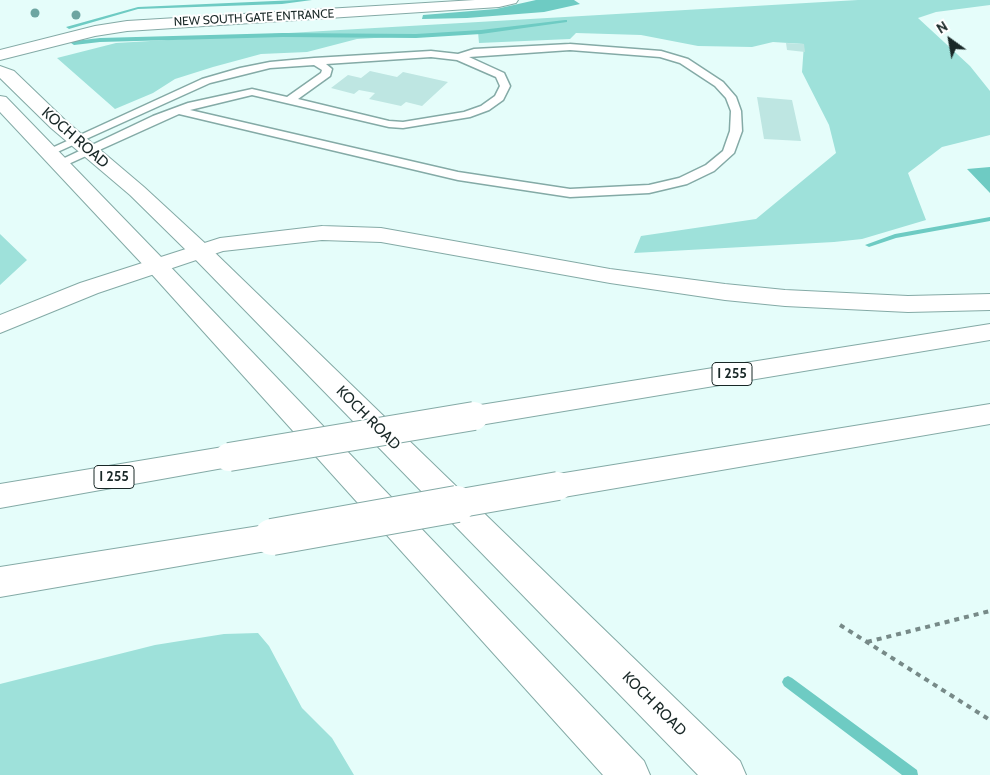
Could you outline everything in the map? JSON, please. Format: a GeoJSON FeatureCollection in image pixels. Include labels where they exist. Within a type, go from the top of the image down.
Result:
{"type":"FeatureCollection","features":[{"type":"Feature","properties":{"kind":"main road","name":"NEW SOUTH GATE ENTRANCE"},"geometry":{"type":"LineString","coordinates":[[0,55],[85,33],[127,26],[499,3],[511,0]]}},
{"type":"Feature","properties":{"kind":"main road","name":"KOCH ROAD"},"geometry":{"type":"LineString","coordinates":[[0,71],[8,75],[83,146],[137,191],[200,251],[726,775]]}},
{"type":"Feature","properties":{"kind":"main road","name":"KOCH ROAD"},"geometry":{"type":"LineString","coordinates":[[0,101],[155,264],[630,775]]}},
{"type":"Feature","properties":{"kind":"main road"},"geometry":{"type":"LineString","coordinates":[[0,325],[89,288],[155,264],[220,245],[289,235],[350,233],[382,235],[610,276],[725,292],[852,302],[990,302]]}},
{"type":"Feature","properties":{"kind":"main road","name":"I 255"},"geometry":{"type":"LineString","coordinates":[[0,496],[990,332]]}},
{"type":"Feature","properties":{"kind":"main road"},"geometry":{"type":"LineString","coordinates":[[0,582],[990,414]]}},
{"type":"Feature","properties":{"kind":"main road"},"geometry":{"type":"LineString","coordinates":[[0,592],[51,573]]}},
{"type":"Feature","properties":{"kind":"lane"},"geometry":{"type":"LineString","coordinates":[[178,110],[458,176],[570,193],[649,189],[683,181],[710,168],[728,153],[736,131],[736,111],[731,97],[718,84],[684,62],[660,54],[570,47],[482,51],[459,57]]}},
{"type":"Feature","properties":{"kind":"lane"},"geometry":{"type":"LineString","coordinates":[[54,158],[178,110],[220,98],[252,92],[389,124],[403,125],[466,116],[485,108],[499,98],[505,86],[500,75],[484,66],[459,57],[431,54],[270,65],[240,70],[206,81],[83,146]]}},
{"type":"Feature","properties":{"kind":"lane"},"geometry":{"type":"LineString","coordinates":[[289,100],[326,74],[327,68],[314,61]]}},
{"type":"Feature","properties":{"kind":"path"},"geometry":{"type":"LineString","coordinates":[[866,642],[990,611]]}},
{"type":"Feature","properties":{"kind":"path"},"geometry":{"type":"LineString","coordinates":[[840,625],[990,720]]}},
{"type":"Feature","properties":{"kind":"shaded area"},"geometry":{"type":"Polygon","coordinates":[[[536,0],[574,0],[580,4],[544,12],[467,18],[422,19],[423,15],[496,9],[536,0]]]}},
{"type":"Feature","properties":{"kind":"shaded area"},"geometry":{"type":"Polygon","coordinates":[[[858,0],[990,0],[990,5],[936,12],[918,18],[970,66],[990,91],[990,135],[942,147],[908,173],[926,220],[862,239],[834,242],[634,253],[641,236],[756,219],[836,153],[829,125],[802,72],[804,44],[773,42],[752,47],[698,46],[641,35],[576,33],[570,39],[479,43],[478,32],[357,39],[307,52],[261,54],[213,67],[175,79],[153,93],[115,109],[57,58],[116,43],[858,0]]]}},
{"type":"Feature","properties":{"kind":"shaded area"},"geometry":{"type":"Polygon","coordinates":[[[990,167],[990,193],[967,169],[990,167]]]}},
{"type":"Feature","properties":{"kind":"shaded area"},"geometry":{"type":"Polygon","coordinates":[[[0,234],[27,260],[0,285],[0,234]]]}},
{"type":"Feature","properties":{"kind":"shaded area"},"geometry":{"type":"Polygon","coordinates":[[[258,633],[269,646],[302,708],[332,738],[354,775],[0,775],[0,684],[155,645],[224,634],[258,633]]]}},
{"type":"Feature","properties":{"kind":"building"},"geometry":{"type":"Polygon","coordinates":[[[786,43],[804,44],[805,52],[787,50],[786,43]]]}},
{"type":"Feature","properties":{"kind":"building"},"geometry":{"type":"Polygon","coordinates":[[[370,71],[397,77],[403,72],[448,82],[422,106],[406,102],[401,106],[369,99],[375,93],[359,90],[354,94],[331,88],[348,75],[361,78],[370,71]]]}},
{"type":"Feature","properties":{"kind":"building"},"geometry":{"type":"Polygon","coordinates":[[[757,97],[792,100],[801,141],[764,139],[757,97]]]}},
{"type":"Feature","properties":{"kind":"waterway"},"geometry":{"type":"LineString","coordinates":[[69,27],[138,8],[282,3],[310,0]]}},
{"type":"Feature","properties":{"kind":"waterway"},"geometry":{"type":"LineString","coordinates":[[74,43],[100,40],[283,35],[416,36],[481,32],[565,21]]}},
{"type":"Feature","properties":{"kind":"waterway"},"geometry":{"type":"LineString","coordinates":[[869,245],[895,236],[990,219]]}},
{"type":"Feature","properties":{"kind":"waterway"},"geometry":{"type":"LineString","coordinates":[[788,682],[912,775]]}}]}
